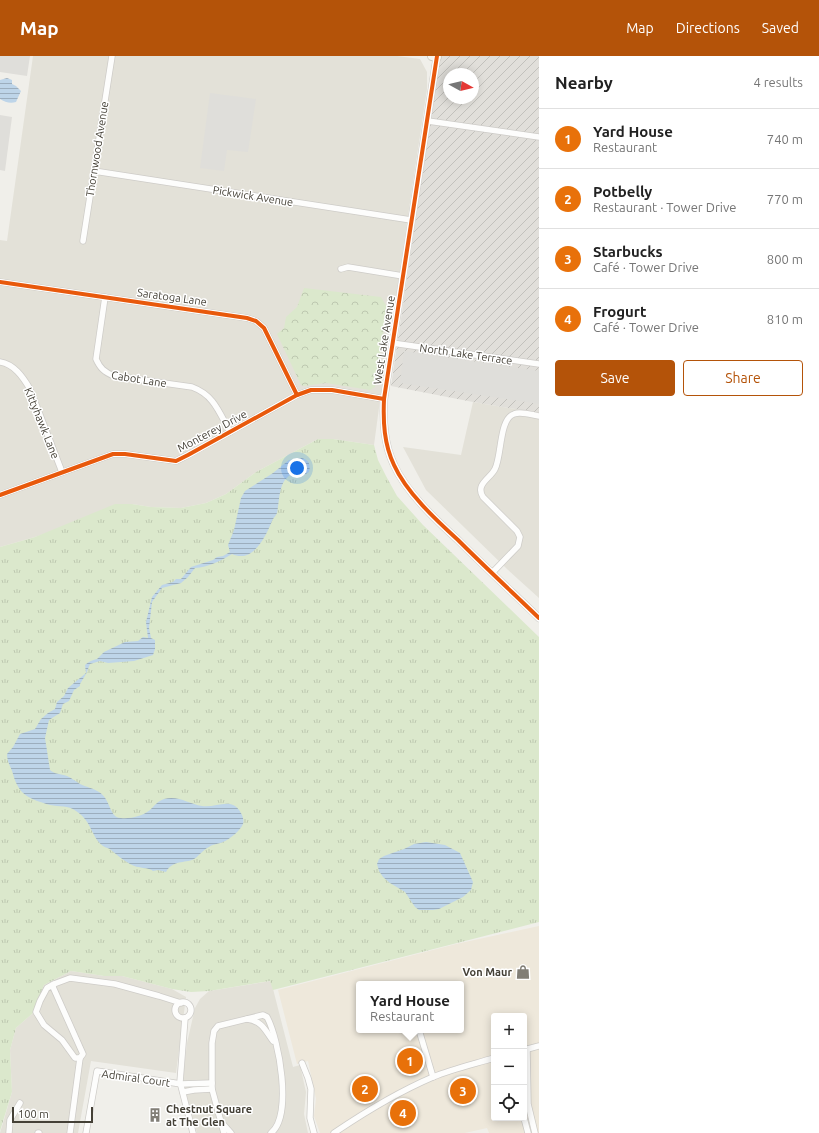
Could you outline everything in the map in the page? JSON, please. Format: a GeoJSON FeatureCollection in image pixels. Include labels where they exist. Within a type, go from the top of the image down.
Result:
{"type":"FeatureCollection","features":[{"type":"Feature","properties":{"kind":"street","name":"Thornwood Avenue"},"geometry":{"type":"LineString","coordinates":[[83,241],[112,56]]}},
{"type":"Feature","properties":{"kind":"street","name":"West Lake Avenue"},"geometry":{"type":"LineString","coordinates":[[435,56],[428,121],[411,220],[384,399],[383,422],[387,444],[394,465],[411,492],[431,515],[539,618]]}},
{"type":"Feature","properties":{"kind":"street"},"geometry":{"type":"LineString","coordinates":[[428,121],[539,137]]}},
{"type":"Feature","properties":{"kind":"street","name":"Pickwick Avenue"},"geometry":{"type":"LineString","coordinates":[[94,171],[411,220]]}},
{"type":"Feature","properties":{"kind":"street"},"geometry":{"type":"LineString","coordinates":[[341,269],[348,267],[403,276]]}},
{"type":"Feature","properties":{"kind":"street","name":"Saratoga Lane"},"geometry":{"type":"LineString","coordinates":[[0,282],[104,296],[247,318],[256,321],[264,328],[297,395]]}},
{"type":"Feature","properties":{"kind":"street","name":"Cabot Lane"},"geometry":{"type":"LineString","coordinates":[[104,296],[96,359],[100,367],[106,373],[114,376],[192,387],[200,390],[208,395],[214,403],[230,432]]}},
{"type":"Feature","properties":{"kind":"street","name":"North Lake Terrace"},"geometry":{"type":"LineString","coordinates":[[392,343],[539,364]]}},
{"type":"Feature","properties":{"kind":"street","name":"Kittyhawk Lane"},"geometry":{"type":"LineString","coordinates":[[0,362],[15,370],[24,378],[30,389],[62,472]]}},
{"type":"Feature","properties":{"kind":"street","name":"Monterey Drive"},"geometry":{"type":"LineString","coordinates":[[0,495],[113,454],[125,454],[176,461],[297,395],[312,390],[332,390],[384,399]]}},
{"type":"Feature","properties":{"kind":"street"},"geometry":{"type":"LineString","coordinates":[[492,573],[518,546],[520,537],[517,531],[481,494],[483,482],[493,473],[497,465],[507,420],[514,414],[518,413],[539,416]]}},
{"type":"Feature","properties":{"kind":"street"},"geometry":{"type":"LineString","coordinates":[[80,1058],[75,1058],[62,1040],[44,1025],[36,1012],[47,988],[54,984],[70,978],[115,984],[188,1004],[190,1013],[185,1018],[180,1082],[193,1133]]}},
{"type":"Feature","properties":{"kind":"street"},"geometry":{"type":"LineString","coordinates":[[54,984],[53,986],[83,1054],[80,1058],[70,1133]]}},
{"type":"Feature","properties":{"kind":"street"},"geometry":{"type":"LineString","coordinates":[[181,1003],[176,1008],[176,1014],[185,1018]]}},
{"type":"Feature","properties":{"kind":"street"},"geometry":{"type":"LineString","coordinates":[[224,1133],[212,1089],[214,1031],[218,1026],[263,1015],[267,1017],[270,1022],[281,1068],[283,1084],[280,1120],[275,1130],[271,1133]]}},
{"type":"Feature","properties":{"kind":"street"},"geometry":{"type":"LineString","coordinates":[[243,1019],[251,1020],[263,1026],[275,1044]]}},
{"type":"Feature","properties":{"kind":"street"},"geometry":{"type":"LineString","coordinates":[[420,1033],[432,1077]]}},
{"type":"Feature","properties":{"kind":"street"},"geometry":{"type":"LineString","coordinates":[[527,1050],[539,1046]]}},
{"type":"Feature","properties":{"kind":"street"},"geometry":{"type":"LineString","coordinates":[[334,1133],[364,1113],[432,1077],[491,1059]]}},
{"type":"Feature","properties":{"kind":"street"},"geometry":{"type":"LineString","coordinates":[[302,1063],[311,1089],[310,1118],[314,1133]]}},
{"type":"Feature","properties":{"kind":"street","name":"Admiral Court"},"geometry":{"type":"LineString","coordinates":[[86,1133],[97,1071],[181,1084],[212,1083]]}},
{"type":"Feature","properties":{"kind":"street","name":"Admiral Court"},"geometry":{"type":"LineString","coordinates":[[183,1092],[212,1089]]}},
{"type":"Feature","properties":{"kind":"street"},"geometry":{"type":"LineString","coordinates":[[527,1102],[535,1133]]}},
{"type":"Feature","properties":{"kind":"street"},"geometry":{"type":"LineString","coordinates":[[9,1133],[10,1120],[20,1103]]}},
{"type":"Feature","properties":{"kind":"street"},"geometry":{"type":"LineString","coordinates":[[221,1121],[231,1133]]}},
{"type":"Feature","properties":{"kind":"street"},"geometry":{"type":"LineString","coordinates":[[525,1121],[528,1133]]}},
{"type":"Feature","properties":{"kind":"shaded area"},"geometry":{"type":"Polygon","coordinates":[[[0,56],[30,56],[27,76],[0,72],[0,56]]]}},
{"type":"Feature","properties":{"kind":"shaded area"},"geometry":{"type":"Polygon","coordinates":[[[33,56],[397,56],[420,59],[427,72],[427,89],[396,296],[394,296],[374,445],[333,439],[318,439],[256,472],[226,494],[206,503],[181,508],[151,507],[132,504],[35,537],[0,547],[0,240],[7,241],[33,56]]]}},
{"type":"Feature","properties":{"kind":"shaded area"},"geometry":{"type":"Polygon","coordinates":[[[440,56],[539,56],[539,413],[391,386],[440,56]]]}},
{"type":"Feature","properties":{"kind":"shaded area"},"geometry":{"type":"Polygon","coordinates":[[[210,93],[256,99],[248,152],[227,150],[224,171],[200,168],[210,93]]]}},
{"type":"Feature","properties":{"kind":"shaded area"},"geometry":{"type":"Polygon","coordinates":[[[0,115],[12,117],[5,171],[0,170],[0,115]]]}},
{"type":"Feature","properties":{"kind":"shaded area"},"geometry":{"type":"Polygon","coordinates":[[[404,351],[539,371],[539,404],[400,383],[404,351]]]}},
{"type":"Feature","properties":{"kind":"shaded area"},"geometry":{"type":"Polygon","coordinates":[[[473,402],[539,413],[539,598],[426,490],[403,447],[461,455],[473,402]]]}},
{"type":"Feature","properties":{"kind":"shaded area"},"geometry":{"type":"Polygon","coordinates":[[[539,926],[539,1133],[489,1133],[487,1128],[465,1133],[320,1133],[314,1116],[316,1099],[308,1061],[297,1064],[278,990],[456,944],[539,926]]]}},
{"type":"Feature","properties":{"kind":"shaded area"},"geometry":{"type":"Polygon","coordinates":[[[71,971],[104,976],[122,976],[172,989],[186,997],[176,1073],[91,1061],[78,1133],[0,1133],[12,1092],[10,1050],[16,1028],[33,1013],[44,985],[71,971]]]}},
{"type":"Feature","properties":{"kind":"shaded area"},"geometry":{"type":"Polygon","coordinates":[[[271,981],[293,1067],[300,1065],[306,1092],[304,1114],[308,1133],[197,1133],[183,1077],[187,1043],[195,1008],[200,999],[209,991],[271,981]]]}},
{"type":"Feature","properties":{"kind":"green space"},"geometry":{"type":"Polygon","coordinates":[[[304,288],[381,297],[387,307],[375,387],[370,390],[326,383],[304,386],[301,385],[277,334],[284,328],[286,317],[297,307],[304,288]]]}},
{"type":"Feature","properties":{"kind":"green space"},"geometry":{"type":"Polygon","coordinates":[[[318,439],[333,439],[374,445],[378,460],[397,496],[423,525],[539,637],[539,922],[273,990],[270,981],[209,991],[191,992],[172,989],[122,976],[104,976],[71,971],[44,985],[33,1013],[16,1028],[10,1050],[12,1092],[0,1131],[0,547],[35,537],[115,504],[181,508],[206,503],[226,494],[256,472],[318,439]]]}},
{"type":"Feature","properties":{"kind":"water"},"geometry":{"type":"Polygon","coordinates":[[[7,78],[12,80],[12,84],[21,91],[16,102],[12,103],[0,99],[0,80],[7,78]]]}},
{"type":"Feature","properties":{"kind":"water"},"geometry":{"type":"Polygon","coordinates":[[[302,458],[309,463],[309,472],[304,475],[292,474],[284,481],[280,491],[277,513],[258,547],[246,555],[240,556],[232,554],[214,563],[195,568],[181,583],[162,588],[152,602],[149,628],[151,638],[155,640],[153,655],[134,661],[108,663],[100,661],[90,664],[86,674],[80,684],[80,686],[74,690],[69,701],[63,704],[60,713],[49,720],[45,738],[50,770],[65,775],[80,784],[99,792],[106,799],[112,812],[117,817],[136,817],[150,810],[160,801],[169,798],[179,799],[202,806],[230,804],[234,805],[242,815],[243,824],[240,829],[226,841],[212,845],[192,860],[174,864],[168,868],[166,872],[158,870],[153,871],[133,866],[110,849],[103,846],[96,838],[85,819],[76,811],[63,806],[50,805],[26,796],[15,781],[8,762],[7,754],[13,747],[20,734],[35,729],[41,719],[55,709],[57,702],[64,696],[68,688],[86,673],[86,664],[97,659],[104,652],[125,642],[138,641],[143,637],[148,638],[146,622],[152,597],[162,585],[173,582],[176,579],[181,579],[191,567],[213,560],[230,552],[228,545],[234,530],[241,498],[245,491],[273,473],[289,460],[302,458]]]}},
{"type":"Feature","properties":{"kind":"water"},"geometry":{"type":"Polygon","coordinates":[[[426,842],[445,845],[460,853],[473,882],[471,890],[463,897],[439,909],[419,910],[415,907],[405,892],[383,877],[377,864],[379,859],[384,856],[414,844],[426,842]]]}},
{"type":"Feature","properties":{"kind":"cycle path"},"geometry":{"type":"LineString","coordinates":[[437,56],[384,399],[386,441],[399,475],[422,505],[539,618]]}},
{"type":"Feature","properties":{"kind":"cycle path"},"geometry":{"type":"LineString","coordinates":[[0,282],[247,318],[256,321],[264,328],[297,395]]}},
{"type":"Feature","properties":{"kind":"cycle path"},"geometry":{"type":"LineString","coordinates":[[0,495],[113,454],[125,454],[176,461],[297,395],[311,390],[332,390],[384,399]]}},
{"type":"Feature","properties":{"kind":"place","name":"Von Maur"},"geometry":{"type":"Point","coordinates":[523,972]}},
{"type":"Feature","properties":{"kind":"place","name":"Yard House"},"geometry":{"type":"Point","coordinates":[410,1061]}},
{"type":"Feature","properties":{"kind":"place","name":"Potbelly"},"geometry":{"type":"Point","coordinates":[365,1089]}},
{"type":"Feature","properties":{"kind":"place","name":"Starbucks"},"geometry":{"type":"Point","coordinates":[463,1091]}},
{"type":"Feature","properties":{"kind":"place","name":"Frogurt"},"geometry":{"type":"Point","coordinates":[403,1113]}},
{"type":"Feature","properties":{"kind":"place","name":"Chestnut Square at The Glen"},"geometry":{"type":"Point","coordinates":[155,1115]}}]}
